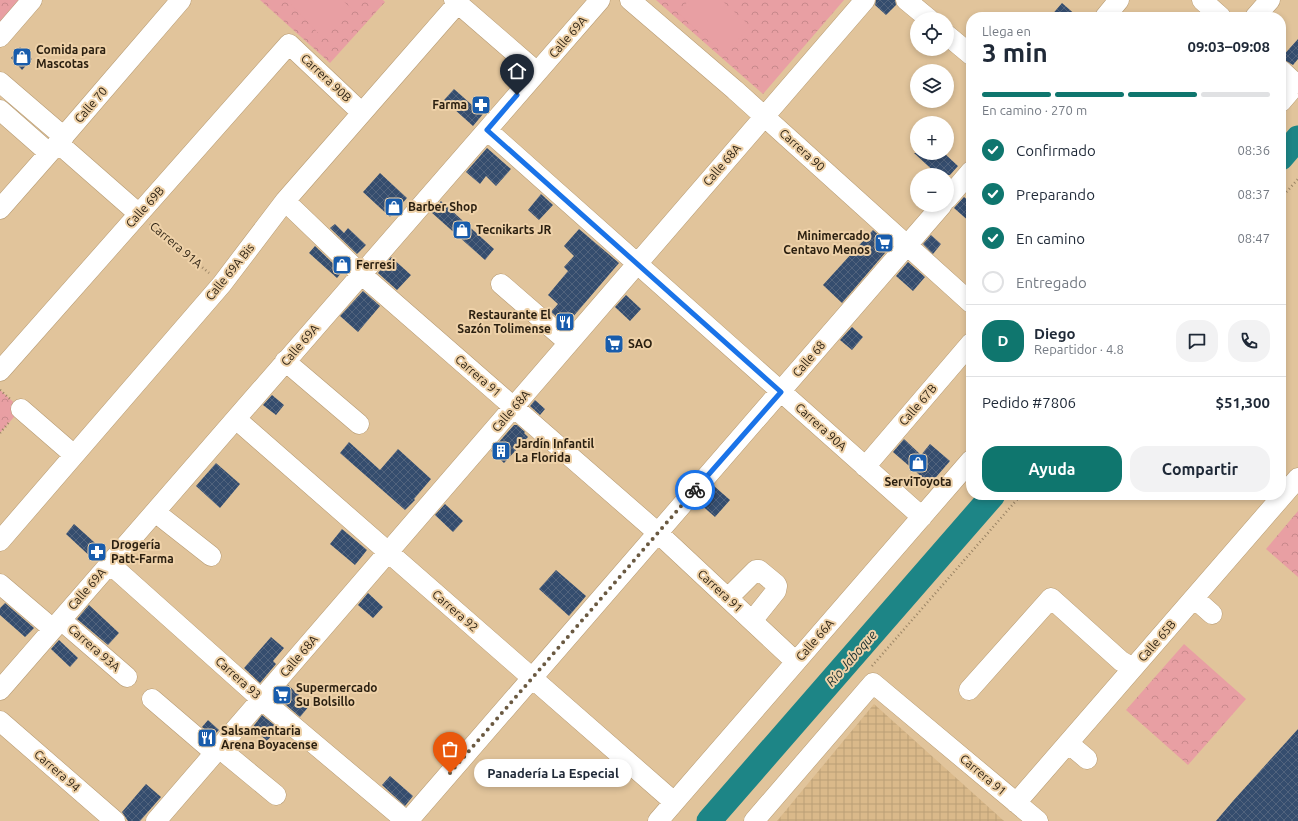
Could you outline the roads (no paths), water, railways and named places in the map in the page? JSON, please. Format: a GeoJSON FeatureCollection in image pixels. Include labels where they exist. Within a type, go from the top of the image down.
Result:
{"type":"FeatureCollection","features":[{"type":"Feature","properties":{"kind":"street"},"geometry":{"type":"LineString","coordinates":[[0,37],[32,0]]}},
{"type":"Feature","properties":{"kind":"street","name":"Calle 70"},"geometry":{"type":"LineString","coordinates":[[0,209],[181,0]]}},
{"type":"Feature","properties":{"kind":"street","name":"Calle 69A"},"geometry":{"type":"LineString","coordinates":[[0,690],[600,0]]}},
{"type":"Feature","properties":{"kind":"street","name":"Carrera 90"},"geometry":{"type":"LineString","coordinates":[[630,0],[765,116],[966,298]]}},
{"type":"Feature","properties":{"kind":"street","name":"Calle 68A"},"geometry":{"type":"LineString","coordinates":[[156,821],[865,0]]}},
{"type":"Feature","properties":{"kind":"street"},"geometry":{"type":"LineString","coordinates":[[906,0],[920,12]]}},
{"type":"Feature","properties":{"kind":"street"},"geometry":{"type":"LineString","coordinates":[[1109,12],[1119,0]]}},
{"type":"Feature","properties":{"kind":"street"},"geometry":{"type":"LineString","coordinates":[[1202,0],[1215,12]]}},
{"type":"Feature","properties":{"kind":"street"},"geometry":{"type":"LineString","coordinates":[[1259,12],[1270,0]]}},
{"type":"Feature","properties":{"kind":"street"},"geometry":{"type":"LineString","coordinates":[[456,1],[537,72]]}},
{"type":"Feature","properties":{"kind":"street","name":"Calle 69A Bis"},"geometry":{"type":"LineString","coordinates":[[0,541],[222,284],[285,201],[362,113],[456,1]]}},
{"type":"Feature","properties":{"kind":"street"},"geometry":{"type":"LineString","coordinates":[[954,41],[966,51]]}},
{"type":"Feature","properties":{"kind":"street","name":"Carrera 90B"},"geometry":{"type":"LineString","coordinates":[[289,44],[362,113]]}},
{"type":"Feature","properties":{"kind":"street","name":"Calle 69B"},"geometry":{"type":"LineString","coordinates":[[0,371],[289,44]]}},
{"type":"Feature","properties":{"kind":"street"},"geometry":{"type":"LineString","coordinates":[[1286,74],[1297,83],[1286,96]]}},
{"type":"Feature","properties":{"kind":"street","name":"Carrera 91A"},"geometry":{"type":"LineString","coordinates":[[0,82],[57,144],[139,214]]}},
{"type":"Feature","properties":{"kind":"street","name":"Carrera 91A"},"geometry":{"type":"LineString","coordinates":[[0,110],[57,144]]}},
{"type":"Feature","properties":{"kind":"street","name":"Carrera 90A"},"geometry":{"type":"LineString","coordinates":[[487,130],[922,517]]}},
{"type":"Feature","properties":{"kind":"street"},"geometry":{"type":"LineString","coordinates":[[954,191],[966,177]]}},
{"type":"Feature","properties":{"kind":"street","name":"Carrera 91"},"geometry":{"type":"LineString","coordinates":[[285,201],[361,274],[658,533],[796,662]]}},
{"type":"Feature","properties":{"kind":"street","name":"Calle 68"},"geometry":{"type":"LineString","coordinates":[[407,821],[936,212]]}},
{"type":"Feature","properties":{"kind":"street"},"geometry":{"type":"LineString","coordinates":[[501,284],[569,343]]}},
{"type":"Feature","properties":{"kind":"street","name":"Calle 67B"},"geometry":{"type":"LineString","coordinates":[[865,467],[966,350]]}},
{"type":"Feature","properties":{"kind":"street"},"geometry":{"type":"LineString","coordinates":[[285,361],[359,424]]}},
{"type":"Feature","properties":{"kind":"street"},"geometry":{"type":"LineString","coordinates":[[21,409],[74,456]]}},
{"type":"Feature","properties":{"kind":"street","name":"Carrera 92"},"geometry":{"type":"LineString","coordinates":[[236,419],[674,802]]}},
{"type":"Feature","properties":{"kind":"street","name":"Calle 66A"},"geometry":{"type":"LineString","coordinates":[[658,821],[966,466]]}},
{"type":"Feature","properties":{"kind":"street","name":"Calle 65B"},"geometry":{"type":"LineString","coordinates":[[1286,491],[1298,478]]}},
{"type":"Feature","properties":{"kind":"street","name":"Calle 65B"},"geometry":{"type":"LineString","coordinates":[[1016,803],[1194,598],[1205,575],[1277,500]]}},
{"type":"Feature","properties":{"kind":"street"},"geometry":{"type":"LineString","coordinates":[[155,512],[211,556]]}},
{"type":"Feature","properties":{"kind":"street","name":"Carrera 93"},"geometry":{"type":"LineString","coordinates":[[110,564],[261,699],[407,821]]}},
{"type":"Feature","properties":{"kind":"street"},"geometry":{"type":"LineString","coordinates":[[728,598],[756,570],[759,570],[776,584],[776,592],[752,621]]}},
{"type":"Feature","properties":{"kind":"street","name":"Carrera 93A"},"geometry":{"type":"LineString","coordinates":[[0,584],[127,677]]}},
{"type":"Feature","properties":{"kind":"street"},"geometry":{"type":"LineString","coordinates":[[968,690],[1051,598],[1121,661],[1133,668]]}},
{"type":"Feature","properties":{"kind":"street"},"geometry":{"type":"LineString","coordinates":[[1194,598],[1212,614]]}},
{"type":"Feature","properties":{"kind":"street","name":"Carrera 91"},"geometry":{"type":"LineString","coordinates":[[754,821],[871,676],[1038,821]]}},
{"type":"Feature","properties":{"kind":"street"},"geometry":{"type":"LineString","coordinates":[[152,699],[276,795]]}},
{"type":"Feature","properties":{"kind":"street","name":"Carrera 94"},"geometry":{"type":"LineString","coordinates":[[0,721],[115,821]]}},
{"type":"Feature","properties":{"kind":"street"},"geometry":{"type":"LineString","coordinates":[[1068,743],[1087,759]]}},
{"type":"Feature","properties":{"kind":"waterway","name":"Río Jaboque"},"geometry":{"type":"LineString","coordinates":[[1286,152],[1298,138]]}},
{"type":"Feature","properties":{"kind":"waterway","name":"Río Jaboque"},"geometry":{"type":"LineString","coordinates":[[709,821],[989,500]]}},
{"type":"Feature","properties":{"kind":"place","name":"Comida para Mascotas"},"geometry":{"type":"Point","coordinates":[22,57]}},
{"type":"Feature","properties":{"kind":"place","name":"Farma"},"geometry":{"type":"Point","coordinates":[481,105]}},
{"type":"Feature","properties":{"kind":"place","name":"Barber Shop"},"geometry":{"type":"Point","coordinates":[394,207]}},
{"type":"Feature","properties":{"kind":"place","name":"Tecnikarts JR"},"geometry":{"type":"Point","coordinates":[462,230]}},
{"type":"Feature","properties":{"kind":"place","name":"Minimercado Centavo Menos"},"geometry":{"type":"Point","coordinates":[884,243]}},
{"type":"Feature","properties":{"kind":"place","name":"Ferresi"},"geometry":{"type":"Point","coordinates":[342,265]}},
{"type":"Feature","properties":{"kind":"place","name":"Restaurante El Sazón Tolimense"},"geometry":{"type":"Point","coordinates":[565,322]}},
{"type":"Feature","properties":{"kind":"place","name":"SAO"},"geometry":{"type":"Point","coordinates":[614,344]}},
{"type":"Feature","properties":{"kind":"place","name":"Jardín Infantil La Florida"},"geometry":{"type":"Point","coordinates":[501,451]}},
{"type":"Feature","properties":{"kind":"place","name":"ServiToyota"},"geometry":{"type":"Point","coordinates":[918,463]}},
{"type":"Feature","properties":{"kind":"place","name":"Drogería Patt-Farma"},"geometry":{"type":"Point","coordinates":[97,552]}},
{"type":"Feature","properties":{"kind":"place","name":"Supermercado Su Bolsillo"},"geometry":{"type":"Point","coordinates":[282,695]}},
{"type":"Feature","properties":{"kind":"place","name":"Salsamentaria Arena Boyacense"},"geometry":{"type":"Point","coordinates":[207,738]}},
{"type":"Feature","properties":{"kind":"place","name":"Panadería La Especial"},"geometry":{"type":"Point","coordinates":[450,773]}}]}
